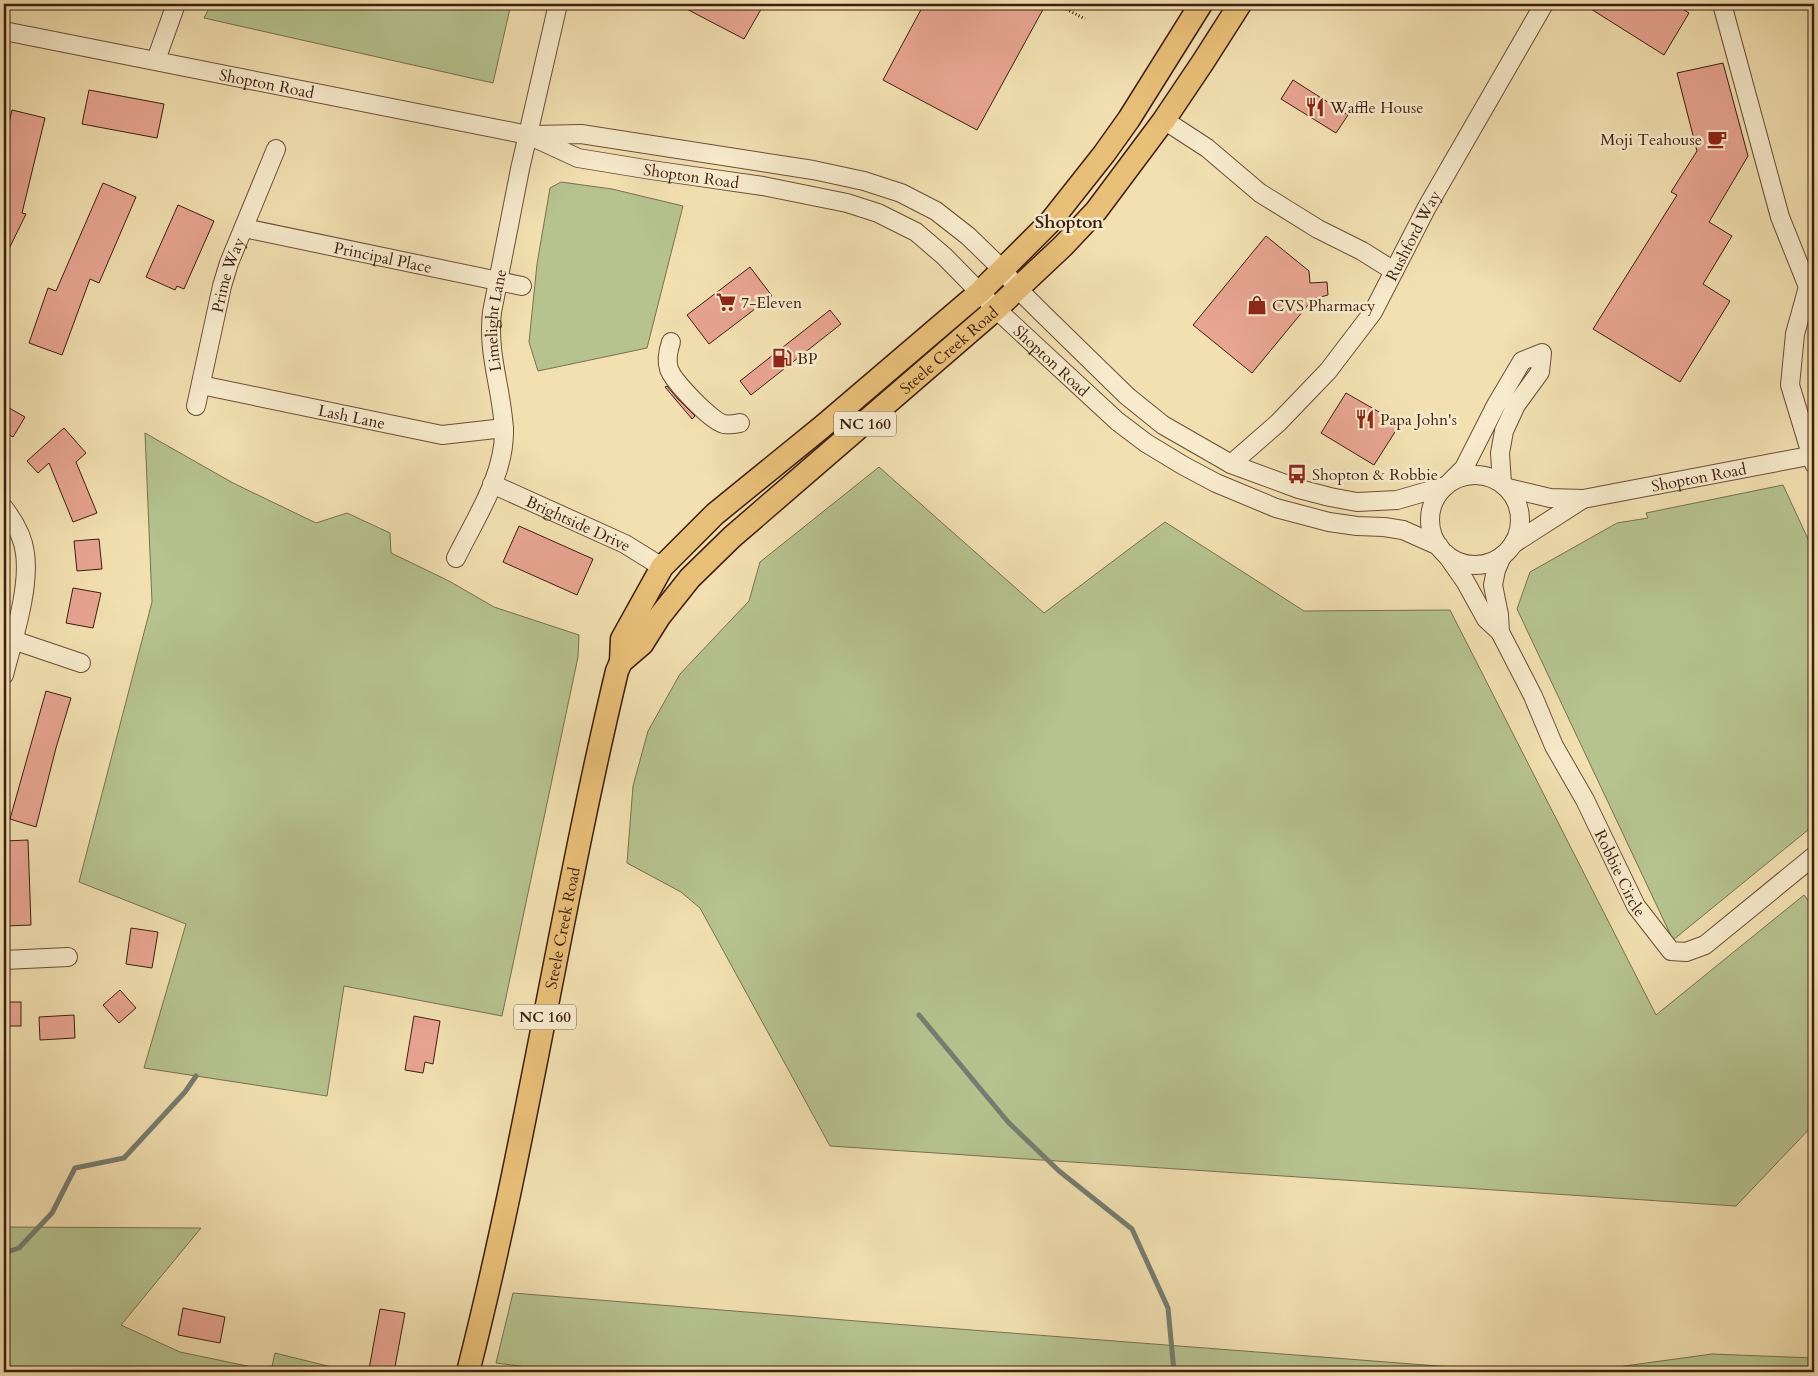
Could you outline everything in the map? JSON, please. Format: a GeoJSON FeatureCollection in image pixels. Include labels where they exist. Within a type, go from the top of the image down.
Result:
{"type":"FeatureCollection","features":[{"type":"Feature","properties":{"kind":"main road","name":"Steele Creek Road"},"geometry":{"type":"LineString","coordinates":[[621,662],[622,639],[662,568],[715,514],[980,292],[1051,221],[1129,119],[1201,4]]}},
{"type":"Feature","properties":{"kind":"main road","name":"Steele Creek Road"},"geometry":{"type":"LineString","coordinates":[[468,1372],[490,1285],[523,1129],[598,748],[616,672],[621,662],[642,644],[659,617],[690,578],[732,537],[996,309],[1063,246],[1096,211],[1164,120],[1204,62],[1239,6]]}},
{"type":"Feature","properties":{"kind":"street"},"geometry":{"type":"LineString","coordinates":[[156,60],[176,4]]}},
{"type":"Feature","properties":{"kind":"street","name":"Limelight Lane"},"geometry":{"type":"LineString","coordinates":[[456,558],[492,484],[504,444],[504,428],[490,332],[498,281],[528,135],[558,4]]}},
{"type":"Feature","properties":{"kind":"street","name":"Rushford Way"},"geometry":{"type":"LineString","coordinates":[[1231,464],[1278,423],[1328,371],[1373,312],[1427,207],[1544,4]]}},
{"type":"Feature","properties":{"kind":"street"},"geometry":{"type":"LineString","coordinates":[[1722,4],[1780,217],[1808,286],[1795,334],[1790,385],[1813,458]]}},
{"type":"Feature","properties":{"kind":"street","name":"Shopton Road"},"geometry":{"type":"LineString","coordinates":[[4,31],[528,135],[581,134],[813,170],[864,181],[901,193],[936,211],[968,236],[1095,367],[1127,396],[1163,425],[1231,464],[1299,489],[1330,498],[1357,502],[1397,500],[1446,484]]}},
{"type":"Feature","properties":{"kind":"street"},"geometry":{"type":"LineString","coordinates":[[1164,120],[1207,148],[1260,193],[1318,229],[1362,251],[1394,271]]}},
{"type":"Feature","properties":{"kind":"street","name":"Shopton Road"},"geometry":{"type":"LineString","coordinates":[[528,135],[578,158],[763,186],[847,203],[878,213],[916,232],[944,256],[996,309],[1117,421],[1146,443],[1192,470],[1243,496],[1276,508],[1329,522],[1400,530],[1442,550]]}},
{"type":"Feature","properties":{"kind":"street","name":"Prime Way"},"geometry":{"type":"LineString","coordinates":[[196,406],[222,286],[229,263],[276,149]]}},
{"type":"Feature","properties":{"kind":"street","name":"Principal Place"},"geometry":{"type":"LineString","coordinates":[[244,228],[522,286]]}},
{"type":"Feature","properties":{"kind":"street"},"geometry":{"type":"LineString","coordinates":[[671,342],[667,355],[669,370],[675,379],[702,410],[709,415],[723,424],[740,423]]}},
{"type":"Feature","properties":{"kind":"street"},"geometry":{"type":"LineString","coordinates":[[1542,353],[1540,372],[1516,405],[1504,431],[1500,453],[1505,485],[1518,506],[1520,519],[1519,532],[1508,550],[1491,562],[1476,565],[1461,562],[1442,550],[1431,531],[1429,515],[1432,502],[1446,484],[1464,468],[1496,405],[1522,361],[1542,353]]}},
{"type":"Feature","properties":{"kind":"street","name":"Lash Lane"},"geometry":{"type":"LineString","coordinates":[[201,384],[442,435],[504,428]]}},
{"type":"Feature","properties":{"kind":"street","name":"Shopton Road"},"geometry":{"type":"LineString","coordinates":[[1505,485],[1550,498],[1583,499],[1813,458]]}},
{"type":"Feature","properties":{"kind":"street"},"geometry":{"type":"LineString","coordinates":[[1446,484],[1474,475],[1488,476],[1505,485]]}},
{"type":"Feature","properties":{"kind":"street","name":"Brightside Drive"},"geometry":{"type":"LineString","coordinates":[[492,484],[625,544],[662,568]]}},
{"type":"Feature","properties":{"kind":"street","name":"Shopton Road"},"geometry":{"type":"LineString","coordinates":[[1508,550],[1583,499]]}},
{"type":"Feature","properties":{"kind":"street"},"geometry":{"type":"LineString","coordinates":[[4,508],[20,533],[25,552],[26,574],[4,675]]}},
{"type":"Feature","properties":{"kind":"street","name":"Robbie Circle"},"geometry":{"type":"LineString","coordinates":[[1442,550],[1465,580],[1486,619],[1500,632],[1534,696],[1554,746],[1585,800],[1636,906],[1671,951],[1686,952],[1705,945],[1814,856]]}},
{"type":"Feature","properties":{"kind":"street","name":"Robbie Circle"},"geometry":{"type":"LineString","coordinates":[[1500,632],[1499,615],[1493,585],[1496,570],[1508,550]]}},
{"type":"Feature","properties":{"kind":"street"},"geometry":{"type":"LineString","coordinates":[[13,640],[81,663]]}},
{"type":"Feature","properties":{"kind":"street"},"geometry":{"type":"LineString","coordinates":[[4,960],[68,958]]}},
{"type":"Feature","properties":{"kind":"path"},"geometry":{"type":"LineString","coordinates":[[1087,4],[1092,6]]}},
{"type":"Feature","properties":{"kind":"path"},"geometry":{"type":"LineString","coordinates":[[1060,6],[1085,19]]}},
{"type":"Feature","properties":{"kind":"green space"},"geometry":{"type":"Polygon","coordinates":[[[211,4],[511,4],[493,83],[204,18],[211,4]]]}},
{"type":"Feature","properties":{"kind":"green space"},"geometry":{"type":"Polygon","coordinates":[[[561,182],[612,189],[683,206],[647,348],[538,371],[529,342],[537,264],[550,188],[561,182]]]}},
{"type":"Feature","properties":{"kind":"green space"},"geometry":{"type":"Polygon","coordinates":[[[145,433],[233,483],[316,523],[347,513],[390,533],[391,553],[449,581],[494,607],[579,635],[578,657],[502,1016],[344,986],[327,1096],[144,1068],[186,924],[79,882],[152,602],[145,433]]]}},
{"type":"Feature","properties":{"kind":"green space"},"geometry":{"type":"Polygon","coordinates":[[[879,467],[1044,613],[1165,522],[1304,611],[1450,610],[1656,1015],[1804,895],[1814,908],[1814,1124],[1736,1206],[830,1146],[700,908],[681,892],[627,863],[633,786],[648,731],[680,674],[749,601],[760,562],[879,467]]]}},
{"type":"Feature","properties":{"kind":"green space"},"geometry":{"type":"Polygon","coordinates":[[[1783,485],[1814,552],[1814,825],[1673,940],[1517,609],[1530,572],[1617,523],[1648,518],[1646,513],[1783,485]]]}},
{"type":"Feature","properties":{"kind":"green space"},"geometry":{"type":"Polygon","coordinates":[[[4,1227],[201,1228],[121,1325],[180,1352],[271,1371],[275,1353],[352,1372],[4,1372],[4,1227]]]}},
{"type":"Feature","properties":{"kind":"green space"},"geometry":{"type":"Polygon","coordinates":[[[513,1293],[1503,1371],[1588,1371],[1712,1354],[1814,1358],[1814,1372],[568,1372],[496,1363],[513,1293]]]}},
{"type":"Feature","properties":{"kind":"building"},"geometry":{"type":"Polygon","coordinates":[[[677,4],[764,4],[744,39],[677,4]]]}},
{"type":"Feature","properties":{"kind":"building"},"geometry":{"type":"Polygon","coordinates":[[[924,4],[1046,4],[977,130],[883,80],[924,4]]]}},
{"type":"Feature","properties":{"kind":"building"},"geometry":{"type":"Polygon","coordinates":[[[1583,4],[1675,4],[1689,13],[1664,55],[1583,4]]]}},
{"type":"Feature","properties":{"kind":"building"},"geometry":{"type":"Polygon","coordinates":[[[1723,63],[1748,156],[1709,222],[1732,236],[1703,284],[1730,301],[1680,382],[1593,329],[1677,195],[1671,192],[1697,151],[1677,73],[1723,63]]]}},
{"type":"Feature","properties":{"kind":"building","name":"Waffle House"},"geometry":{"type":"Polygon","coordinates":[[[1293,80],[1348,115],[1336,133],[1281,99],[1293,80]]]}},
{"type":"Feature","properties":{"kind":"building"},"geometry":{"type":"Polygon","coordinates":[[[89,90],[164,104],[157,138],[82,124],[89,90]]]}},
{"type":"Feature","properties":{"kind":"building"},"geometry":{"type":"Polygon","coordinates":[[[12,110],[45,118],[22,213],[26,214],[4,259],[4,145],[12,110]]]}},
{"type":"Feature","properties":{"kind":"building"},"geometry":{"type":"Polygon","coordinates":[[[103,183],[136,197],[99,283],[90,279],[62,355],[29,343],[48,288],[56,291],[103,183]]]}},
{"type":"Feature","properties":{"kind":"building"},"geometry":{"type":"Polygon","coordinates":[[[178,205],[214,221],[184,289],[177,286],[175,290],[146,277],[178,205]]]}},
{"type":"Feature","properties":{"kind":"building"},"geometry":{"type":"Polygon","coordinates":[[[1266,236],[1309,271],[1310,283],[1327,282],[1328,295],[1313,299],[1252,373],[1193,325],[1266,236]]]}},
{"type":"Feature","properties":{"kind":"building"},"geometry":{"type":"Polygon","coordinates":[[[750,267],[772,296],[709,344],[687,315],[750,267]]]}},
{"type":"Feature","properties":{"kind":"building"},"geometry":{"type":"Polygon","coordinates":[[[830,310],[841,324],[751,395],[740,381],[830,310]]]}},
{"type":"Feature","properties":{"kind":"building"},"geometry":{"type":"Polygon","coordinates":[[[667,386],[695,416],[692,419],[665,387],[667,386]]]}},
{"type":"Feature","properties":{"kind":"building"},"geometry":{"type":"Polygon","coordinates":[[[1346,393],[1400,424],[1374,465],[1321,433],[1346,393]]]}},
{"type":"Feature","properties":{"kind":"building"},"geometry":{"type":"Polygon","coordinates":[[[4,405],[25,417],[13,437],[4,432],[4,405]]]}},
{"type":"Feature","properties":{"kind":"building"},"geometry":{"type":"Polygon","coordinates":[[[64,428],[86,453],[76,462],[97,513],[73,522],[49,463],[38,473],[27,461],[64,428]]]}},
{"type":"Feature","properties":{"kind":"building"},"geometry":{"type":"Polygon","coordinates":[[[519,526],[593,559],[577,595],[503,562],[519,526]]]}},
{"type":"Feature","properties":{"kind":"building"},"geometry":{"type":"Polygon","coordinates":[[[99,539],[102,569],[77,571],[74,541],[99,539]]]}},
{"type":"Feature","properties":{"kind":"building"},"geometry":{"type":"Polygon","coordinates":[[[73,588],[101,593],[93,628],[66,623],[73,588]]]}},
{"type":"Feature","properties":{"kind":"building"},"geometry":{"type":"Polygon","coordinates":[[[46,691],[71,698],[36,827],[10,819],[46,691]]]}},
{"type":"Feature","properties":{"kind":"building"},"geometry":{"type":"Polygon","coordinates":[[[28,840],[31,925],[5,926],[4,841],[28,840]]]}},
{"type":"Feature","properties":{"kind":"building"},"geometry":{"type":"Polygon","coordinates":[[[131,928],[158,932],[152,968],[126,964],[131,928]]]}},
{"type":"Feature","properties":{"kind":"building"},"geometry":{"type":"Polygon","coordinates":[[[120,990],[136,1008],[119,1023],[103,1005],[120,990]]]}},
{"type":"Feature","properties":{"kind":"building"},"geometry":{"type":"Polygon","coordinates":[[[4,1002],[21,1002],[21,1026],[4,1026],[4,1002]]]}},
{"type":"Feature","properties":{"kind":"building"},"geometry":{"type":"Polygon","coordinates":[[[74,1015],[75,1038],[40,1040],[39,1017],[74,1015]]]}},
{"type":"Feature","properties":{"kind":"building"},"geometry":{"type":"Polygon","coordinates":[[[414,1016],[440,1021],[433,1064],[425,1062],[423,1073],[405,1070],[414,1016]]]}},
{"type":"Feature","properties":{"kind":"building"},"geometry":{"type":"Polygon","coordinates":[[[183,1308],[225,1317],[220,1343],[178,1335],[183,1308]]]}},
{"type":"Feature","properties":{"kind":"building"},"geometry":{"type":"Polygon","coordinates":[[[380,1309],[405,1313],[394,1372],[369,1369],[380,1309]]]}},
{"type":"Feature","properties":{"kind":"waterway"},"geometry":{"type":"LineString","coordinates":[[919,1015],[1008,1122],[1059,1171],[1132,1229],[1168,1308],[1174,1372]]}},
{"type":"Feature","properties":{"kind":"waterway"},"geometry":{"type":"LineString","coordinates":[[4,1253],[19,1248],[52,1213],[75,1168],[124,1158],[185,1092],[196,1076]]}},
{"type":"Feature","properties":{"kind":"place","name":"Waffle House"},"geometry":{"type":"Point","coordinates":[1315,107]}},
{"type":"Feature","properties":{"kind":"place","name":"Moji Teahouse"},"geometry":{"type":"Point","coordinates":[1717,139]}},
{"type":"Feature","properties":{"kind":"place","name":"7-Eleven"},"geometry":{"type":"Point","coordinates":[726,302]}},
{"type":"Feature","properties":{"kind":"place","name":"CVS Pharmacy"},"geometry":{"type":"Point","coordinates":[1257,305]}},
{"type":"Feature","properties":{"kind":"place","name":"BP"},"geometry":{"type":"Point","coordinates":[782,358]}},
{"type":"Feature","properties":{"kind":"place","name":"Papa John's"},"geometry":{"type":"Point","coordinates":[1365,419]}},
{"type":"Feature","properties":{"kind":"place","name":"Shopton & Robbie"},"geometry":{"type":"Point","coordinates":[1297,474]}},
{"type":"Feature","properties":{"kind":"district","name":"Shopton"},"geometry":{"type":"Point","coordinates":[1069,222]}}]}
